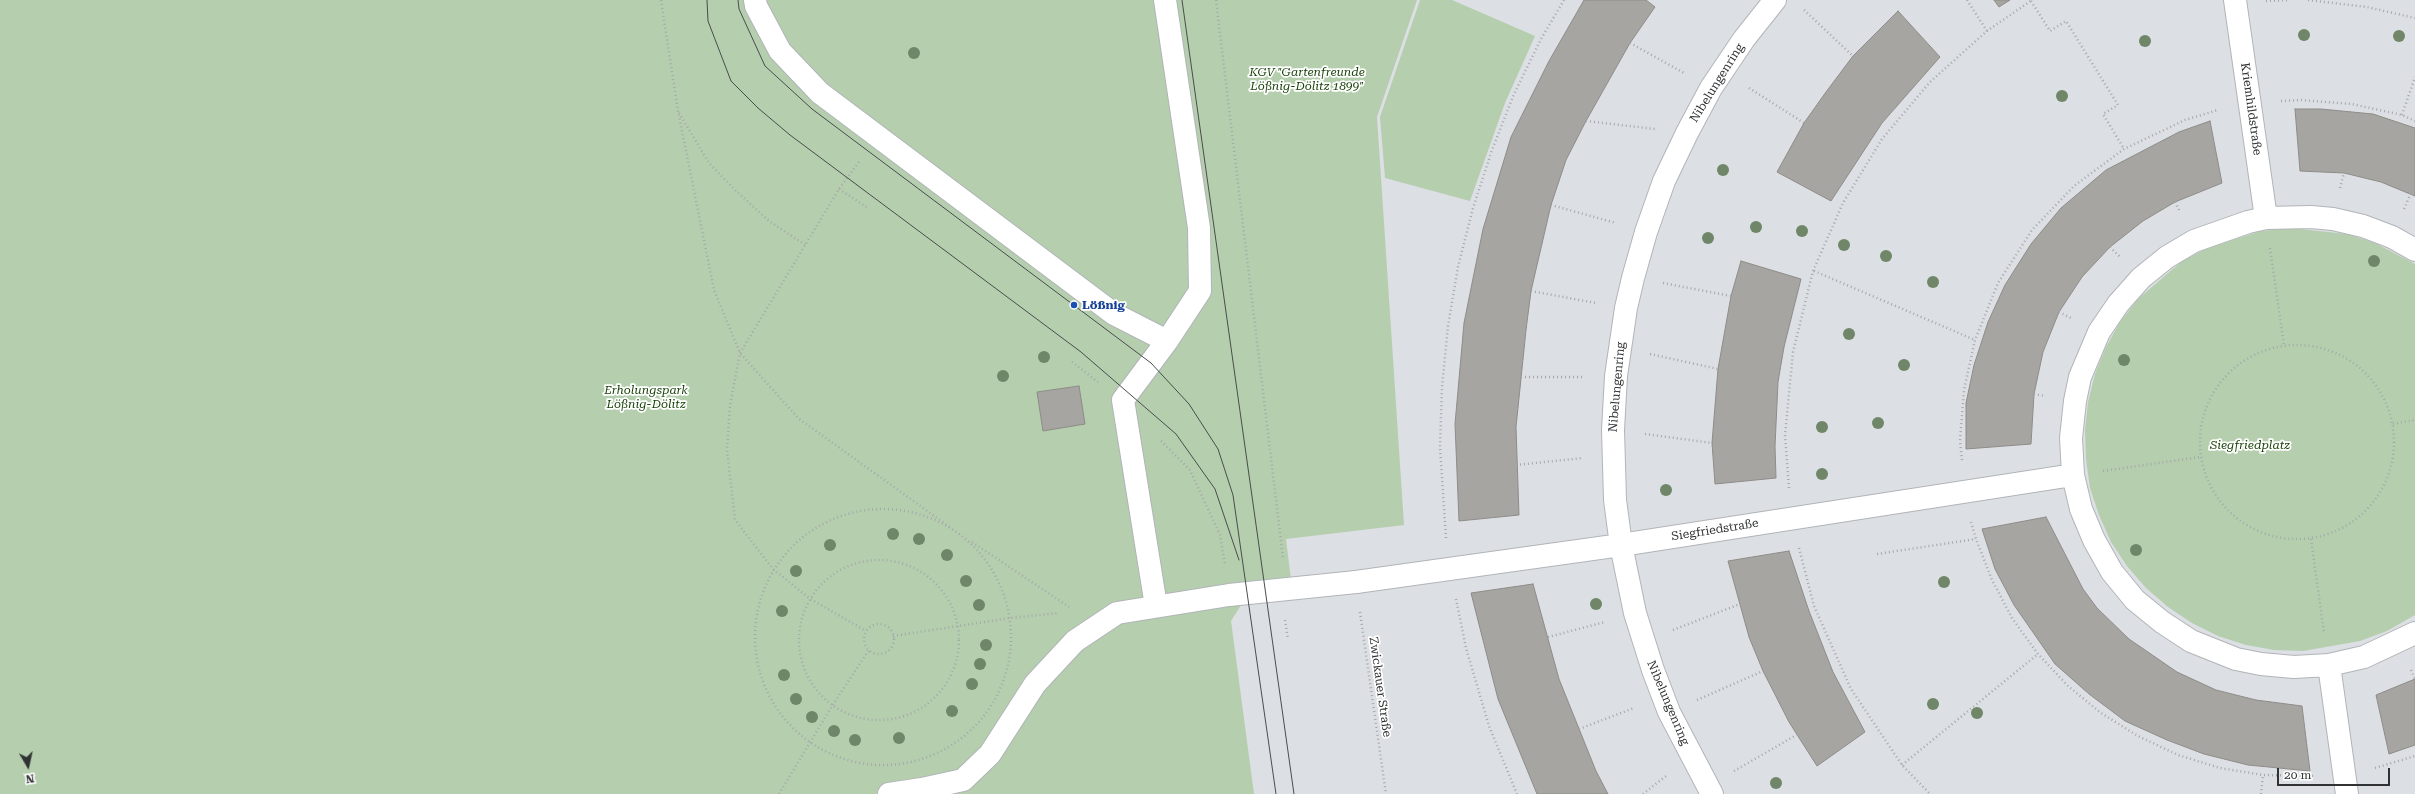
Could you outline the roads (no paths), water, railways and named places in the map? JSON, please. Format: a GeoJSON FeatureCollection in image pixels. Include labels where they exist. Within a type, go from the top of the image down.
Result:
{"type":"FeatureCollection","features":[{"type":"Feature","properties":{"kind":"street"},"geometry":{"type":"LineString","coordinates":[[756,0],[756,6],[780,51],[820,93],[1114,314],[1167,341]]}},
{"type":"Feature","properties":{"kind":"street"},"geometry":{"type":"LineString","coordinates":[[1156,606],[1123,400],[1167,341],[1200,291],[1199,228],[1165,0]]}},
{"type":"Feature","properties":{"kind":"street","name":"Nibelungenring"},"geometry":{"type":"LineString","coordinates":[[1710,791],[1666,704],[1635,614],[1621,545],[1613,455],[1616,376],[1626,308],[1633,278],[1646,232],[1664,181],[1687,133],[1717,80],[1775,0]]}},
{"type":"Feature","properties":{"kind":"street","name":"Kriemhildstraße"},"geometry":{"type":"LineString","coordinates":[[2235,0],[2266,218]]}},
{"type":"Feature","properties":{"kind":"street"},"geometry":{"type":"LineString","coordinates":[[2415,250],[2378,231],[2333,219],[2304,216],[2266,218],[2229,226],[2194,241],[2167,257],[2141,278],[2118,304],[2099,332],[2080,378],[2074,401],[2071,438],[2074,475],[2081,509],[2094,540],[2112,572],[2135,600],[2162,622],[2191,641],[2236,659],[2260,664],[2294,667],[2329,665],[2364,657],[2415,633]]}},
{"type":"Feature","properties":{"kind":"street","name":"Siegfriedstraße"},"geometry":{"type":"LineString","coordinates":[[889,794],[923,792],[963,780],[990,754],[1035,684],[1076,641],[1117,613],[1229,595],[1356,582],[1621,545],[2074,475]]}},
{"type":"Feature","properties":{"kind":"street"},"geometry":{"type":"LineString","coordinates":[[2329,665],[2347,794]]}},
{"type":"Feature","properties":{"kind":"tram line"},"geometry":{"type":"LineString","coordinates":[[707,0],[708,21],[731,81],[758,108],[790,135],[1081,352],[1176,434],[1215,489],[1239,560]]}},
{"type":"Feature","properties":{"kind":"tram line"},"geometry":{"type":"LineString","coordinates":[[738,0],[739,9],[765,66],[812,109],[1151,363],[1189,404],[1218,449],[1233,495],[1276,794]]}},
{"type":"Feature","properties":{"kind":"tram line"},"geometry":{"type":"LineString","coordinates":[[1182,0],[1294,794]]}},
{"type":"Feature","properties":{"kind":"place","name":"Lößnig"},"geometry":{"type":"Point","coordinates":[1074,305]}},
{"type":"Feature","properties":{"kind":"park label","name":"KGV \"Gartenfreunde Lößnig-Dölitz 1899\""},"geometry":{"type":"Point","coordinates":[1307,79]}},
{"type":"Feature","properties":{"kind":"park label","name":"Erholungspark Lößnig-Dölitz"},"geometry":{"type":"Point","coordinates":[646,397]}},
{"type":"Feature","properties":{"kind":"park label","name":"Siegfriedplatz"},"geometry":{"type":"Point","coordinates":[2250,445]}}]}
